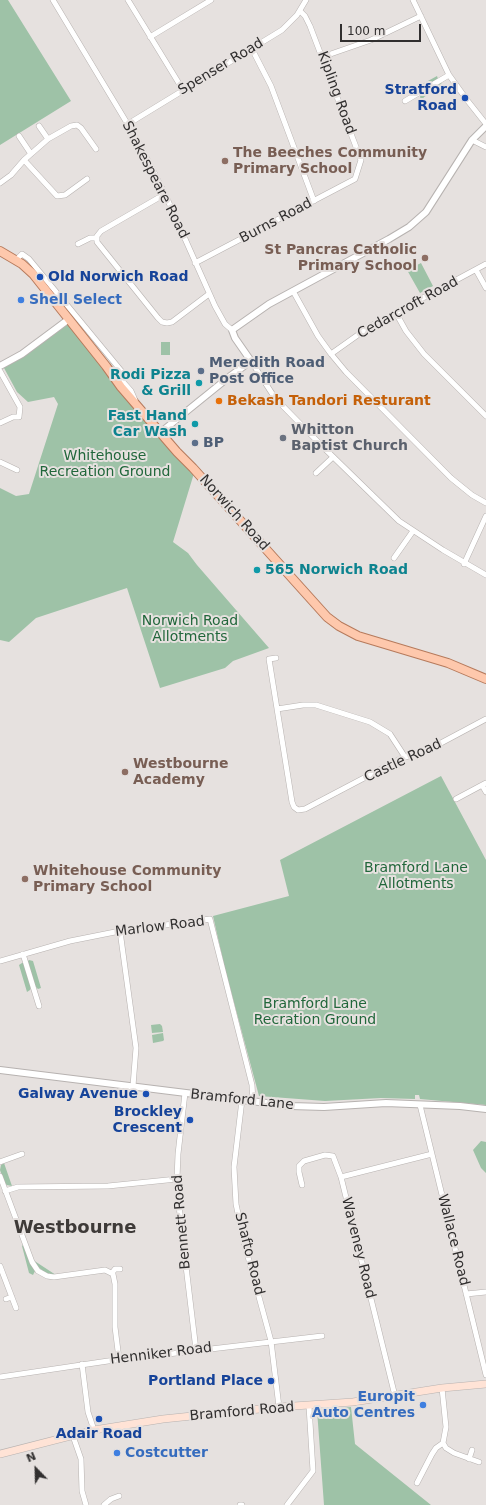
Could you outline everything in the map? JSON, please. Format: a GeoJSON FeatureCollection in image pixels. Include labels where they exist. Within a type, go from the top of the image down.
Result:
{"type":"FeatureCollection","features":[{"type":"Feature","properties":{"kind":"main road","name":"Norwich Road"},"geometry":{"type":"LineString","coordinates":[[0,251],[16,260],[38,280],[117,378],[121,387],[318,608],[331,620],[363,638],[448,663],[486,679]]}},
{"type":"Feature","properties":{"kind":"main road","name":"Bramford Road"},"geometry":{"type":"LineString","coordinates":[[0,1454],[94,1430],[163,1419],[279,1407],[353,1402],[442,1388],[486,1384]]}},
{"type":"Feature","properties":{"kind":"street","name":"Shakespeare Road"},"geometry":{"type":"LineString","coordinates":[[53,0],[146,156],[225,324],[232,330],[235,338],[251,362]]}},
{"type":"Feature","properties":{"kind":"street"},"geometry":{"type":"LineString","coordinates":[[128,0],[183,90]]}},
{"type":"Feature","properties":{"kind":"street"},"geometry":{"type":"LineString","coordinates":[[150,37],[211,0]]}},
{"type":"Feature","properties":{"kind":"street","name":"Spenser Road"},"geometry":{"type":"LineString","coordinates":[[128,124],[252,49],[286,26],[300,11],[306,0]]}},
{"type":"Feature","properties":{"kind":"street"},"geometry":{"type":"LineString","coordinates":[[232,330],[257,311],[389,240],[409,227],[426,212],[472,140],[486,125],[449,75],[413,0]]}},
{"type":"Feature","properties":{"kind":"street","name":"Kipling Road"},"geometry":{"type":"LineString","coordinates":[[300,11],[309,22],[361,160],[356,177]]}},
{"type":"Feature","properties":{"kind":"street"},"geometry":{"type":"LineString","coordinates":[[322,57],[371,40],[421,16]]}},
{"type":"Feature","properties":{"kind":"street"},"geometry":{"type":"LineString","coordinates":[[252,49],[271,86],[314,201]]}},
{"type":"Feature","properties":{"kind":"street"},"geometry":{"type":"LineString","coordinates":[[405,101],[449,75]]}},
{"type":"Feature","properties":{"kind":"street"},"geometry":{"type":"LineString","coordinates":[[0,183],[15,171],[24,160],[48,139],[68,127],[77,125],[83,130],[96,149]]}},
{"type":"Feature","properties":{"kind":"street"},"geometry":{"type":"LineString","coordinates":[[39,126],[48,139]]}},
{"type":"Feature","properties":{"kind":"street"},"geometry":{"type":"LineString","coordinates":[[19,136],[32,154]]}},
{"type":"Feature","properties":{"kind":"street"},"geometry":{"type":"LineString","coordinates":[[472,140],[486,147]]}},
{"type":"Feature","properties":{"kind":"street"},"geometry":{"type":"LineString","coordinates":[[24,160],[58,196],[65,195],[87,179]]}},
{"type":"Feature","properties":{"kind":"street","name":"Burns Road"},"geometry":{"type":"LineString","coordinates":[[196,263],[352,181],[356,177]]}},
{"type":"Feature","properties":{"kind":"street"},"geometry":{"type":"LineString","coordinates":[[96,238],[101,231],[165,194]]}},
{"type":"Feature","properties":{"kind":"street"},"geometry":{"type":"LineString","coordinates":[[78,244],[90,238],[96,238]]}},
{"type":"Feature","properties":{"kind":"street"},"geometry":{"type":"LineString","coordinates":[[96,238],[98,245],[162,322],[172,322],[210,294]]}},
{"type":"Feature","properties":{"kind":"street","name":"Norwich Road"},"geometry":{"type":"LineString","coordinates":[[16,260],[22,254],[29,259],[123,373],[117,378],[131,391],[138,406]]}},
{"type":"Feature","properties":{"kind":"street","name":"Cedarcroft Road"},"geometry":{"type":"LineString","coordinates":[[331,354],[366,330],[486,264]]}},
{"type":"Feature","properties":{"kind":"street"},"geometry":{"type":"LineString","coordinates":[[476,270],[486,288]]}},
{"type":"Feature","properties":{"kind":"street"},"geometry":{"type":"LineString","coordinates":[[293,291],[312,325],[331,354],[360,387],[462,488],[486,503]]}},
{"type":"Feature","properties":{"kind":"street"},"geometry":{"type":"LineString","coordinates":[[396,313],[409,335],[424,354],[486,416]]}},
{"type":"Feature","properties":{"kind":"street"},"geometry":{"type":"LineString","coordinates":[[0,366],[22,354],[69,319]]}},
{"type":"Feature","properties":{"kind":"street"},"geometry":{"type":"LineString","coordinates":[[161,432],[229,377],[251,362],[275,398],[386,510],[413,531],[464,564],[486,575]]}},
{"type":"Feature","properties":{"kind":"street"},"geometry":{"type":"LineString","coordinates":[[0,371],[19,403],[20,412],[19,417],[13,417],[0,424]]}},
{"type":"Feature","properties":{"kind":"street"},"geometry":{"type":"LineString","coordinates":[[316,473],[333,457]]}},
{"type":"Feature","properties":{"kind":"street"},"geometry":{"type":"LineString","coordinates":[[0,462],[17,470]]}},
{"type":"Feature","properties":{"kind":"street"},"geometry":{"type":"LineString","coordinates":[[464,564],[486,516]]}},
{"type":"Feature","properties":{"kind":"street"},"geometry":{"type":"LineString","coordinates":[[394,558],[413,531]]}},
{"type":"Feature","properties":{"kind":"street"},"geometry":{"type":"LineString","coordinates":[[276,658],[269,659],[277,709],[303,705],[316,705],[370,722],[390,734],[405,757]]}},
{"type":"Feature","properties":{"kind":"street","name":"Castle Road"},"geometry":{"type":"LineString","coordinates":[[277,709],[292,802],[294,807],[298,810],[304,809],[405,757],[426,751],[486,719]]}},
{"type":"Feature","properties":{"kind":"street"},"geometry":{"type":"LineString","coordinates":[[456,799],[484,784],[486,792]]}},
{"type":"Feature","properties":{"kind":"street","name":"Marlow Road"},"geometry":{"type":"LineString","coordinates":[[0,961],[70,941],[210,919],[252,1085],[252,1101]]}},
{"type":"Feature","properties":{"kind":"street"},"geometry":{"type":"LineString","coordinates":[[120,932],[136,1048],[133,1086]]}},
{"type":"Feature","properties":{"kind":"street"},"geometry":{"type":"LineString","coordinates":[[23,954],[39,1006]]}},
{"type":"Feature","properties":{"kind":"street","name":"Bramford Lane"},"geometry":{"type":"LineString","coordinates":[[0,1070],[242,1100],[324,1107],[386,1104],[460,1106],[486,1109]]}},
{"type":"Feature","properties":{"kind":"street","name":"Bennett Road"},"geometry":{"type":"LineString","coordinates":[[185,1093],[178,1154],[177,1179],[196,1350]]}},
{"type":"Feature","properties":{"kind":"street","name":"Shafto Road"},"geometry":{"type":"LineString","coordinates":[[242,1100],[234,1167],[236,1204],[244,1242],[271,1341],[279,1407]]}},
{"type":"Feature","properties":{"kind":"street","name":"Wallace Road"},"geometry":{"type":"LineString","coordinates":[[420,1105],[486,1375]]}},
{"type":"Feature","properties":{"kind":"street"},"geometry":{"type":"LineString","coordinates":[[0,1162],[16,1159],[22,1154]]}},
{"type":"Feature","properties":{"kind":"street"},"geometry":{"type":"LineString","coordinates":[[340,1177],[432,1154]]}},
{"type":"Feature","properties":{"kind":"street","name":"Waveney Road"},"geometry":{"type":"LineString","coordinates":[[302,1185],[299,1166],[304,1161],[325,1155],[333,1156],[340,1177],[395,1396]]}},
{"type":"Feature","properties":{"kind":"street"},"geometry":{"type":"LineString","coordinates":[[0,1176],[23,1239],[33,1264],[38,1271],[46,1276],[60,1277],[104,1270],[112,1273],[114,1276],[115,1328],[119,1359]]}},
{"type":"Feature","properties":{"kind":"street"},"geometry":{"type":"LineString","coordinates":[[5,1191],[18,1187],[108,1186],[177,1179]]}},
{"type":"Feature","properties":{"kind":"street"},"geometry":{"type":"LineString","coordinates":[[16,1242],[23,1239]]}},
{"type":"Feature","properties":{"kind":"street"},"geometry":{"type":"LineString","coordinates":[[0,1266],[16,1308]]}},
{"type":"Feature","properties":{"kind":"street"},"geometry":{"type":"LineString","coordinates":[[112,1273],[115,1270],[120,1269]]}},
{"type":"Feature","properties":{"kind":"street"},"geometry":{"type":"LineString","coordinates":[[466,1294],[486,1292]]}},
{"type":"Feature","properties":{"kind":"street"},"geometry":{"type":"LineString","coordinates":[[6,1299],[12,1297]]}},
{"type":"Feature","properties":{"kind":"street","name":"Henniker Road"},"geometry":{"type":"LineString","coordinates":[[0,1377],[119,1359],[322,1336]]}},
{"type":"Feature","properties":{"kind":"street"},"geometry":{"type":"LineString","coordinates":[[82,1364],[88,1412],[94,1430]]}},
{"type":"Feature","properties":{"kind":"street"},"geometry":{"type":"LineString","coordinates":[[417,1483],[432,1454],[436,1448],[443,1443],[446,1426],[442,1388]]}},
{"type":"Feature","properties":{"kind":"street"},"geometry":{"type":"LineString","coordinates":[[287,1505],[313,1471],[309,1406]]}},
{"type":"Feature","properties":{"kind":"street"},"geometry":{"type":"LineString","coordinates":[[73,1436],[81,1460],[82,1491],[86,1505]]}},
{"type":"Feature","properties":{"kind":"street"},"geometry":{"type":"LineString","coordinates":[[443,1443],[451,1452],[479,1462]]}},
{"type":"Feature","properties":{"kind":"street"},"geometry":{"type":"LineString","coordinates":[[469,1459],[472,1450]]}},
{"type":"Feature","properties":{"kind":"street"},"geometry":{"type":"LineString","coordinates":[[104,1505],[119,1496]]}},
{"type":"Feature","properties":{"kind":"green space"},"geometry":{"type":"Polygon","coordinates":[[[0,0],[8,0],[71,101],[0,145],[0,0]]]}},
{"type":"Feature","properties":{"kind":"green space"},"geometry":{"type":"Polygon","coordinates":[[[437,76],[438,79],[418,90],[417,87],[437,76]]]}},
{"type":"Feature","properties":{"kind":"green space"},"geometry":{"type":"Polygon","coordinates":[[[441,83],[443,86],[424,97],[422,101],[420,97],[421,94],[441,83]]]}},
{"type":"Feature","properties":{"kind":"green space"},"geometry":{"type":"Polygon","coordinates":[[[421,263],[433,286],[420,293],[407,270],[421,263]]]}},
{"type":"Feature","properties":{"kind":"green space"},"geometry":{"type":"Polygon","coordinates":[[[69,319],[195,470],[173,542],[188,553],[269,648],[233,661],[225,668],[160,688],[127,588],[36,618],[9,642],[0,640],[0,488],[16,496],[29,494],[58,404],[54,397],[28,402],[17,392],[3,365],[69,319]]]}},
{"type":"Feature","properties":{"kind":"green space"},"geometry":{"type":"Polygon","coordinates":[[[161,342],[170,342],[170,355],[161,355],[161,342]]]}},
{"type":"Feature","properties":{"kind":"green space"},"geometry":{"type":"Polygon","coordinates":[[[441,776],[486,860],[486,1105],[420,1099],[419,1095],[415,1095],[415,1099],[381,1098],[325,1101],[259,1096],[225,969],[213,916],[289,896],[280,860],[441,776]]]}},
{"type":"Feature","properties":{"kind":"green space"},"geometry":{"type":"Polygon","coordinates":[[[29,960],[33,961],[41,988],[38,989],[35,986],[27,962],[29,960]]]}},
{"type":"Feature","properties":{"kind":"green space"},"geometry":{"type":"Polygon","coordinates":[[[24,963],[31,987],[27,992],[19,965],[24,963]]]}},
{"type":"Feature","properties":{"kind":"green space"},"geometry":{"type":"Polygon","coordinates":[[[160,1024],[163,1032],[152,1033],[151,1025],[160,1024]]]}},
{"type":"Feature","properties":{"kind":"green space"},"geometry":{"type":"Polygon","coordinates":[[[163,1033],[163,1041],[153,1043],[152,1035],[163,1033]]]}},
{"type":"Feature","properties":{"kind":"green space"},"geometry":{"type":"Polygon","coordinates":[[[481,1141],[486,1142],[486,1173],[481,1168],[473,1150],[481,1141]]]}},
{"type":"Feature","properties":{"kind":"green space"},"geometry":{"type":"Polygon","coordinates":[[[4,1163],[12,1186],[5,1184],[0,1170],[1,1165],[4,1163]]]}},
{"type":"Feature","properties":{"kind":"green space"},"geometry":{"type":"Polygon","coordinates":[[[23,1245],[35,1271],[33,1275],[29,1273],[23,1245]]]}},
{"type":"Feature","properties":{"kind":"green space"},"geometry":{"type":"Polygon","coordinates":[[[33,1260],[56,1275],[45,1273],[33,1260]]]}},
{"type":"Feature","properties":{"kind":"green space"},"geometry":{"type":"Polygon","coordinates":[[[351,1407],[355,1444],[431,1505],[324,1505],[317,1410],[351,1407]]]}},
{"type":"Feature","properties":{"kind":"place","name":"Stratford Road"},"geometry":{"type":"Point","coordinates":[465,98]}},
{"type":"Feature","properties":{"kind":"place","name":"The Beeches Community Primary School"},"geometry":{"type":"Point","coordinates":[225,161]}},
{"type":"Feature","properties":{"kind":"place","name":"St Pancras Catholic Primary School"},"geometry":{"type":"Point","coordinates":[425,258]}},
{"type":"Feature","properties":{"kind":"place","name":"Old Norwich Road"},"geometry":{"type":"Point","coordinates":[40,277]}},
{"type":"Feature","properties":{"kind":"place","name":"Shell Select"},"geometry":{"type":"Point","coordinates":[21,300]}},
{"type":"Feature","properties":{"kind":"place","name":"Meredith Road Post Office"},"geometry":{"type":"Point","coordinates":[201,371]}},
{"type":"Feature","properties":{"kind":"place","name":"Rodi Pizza & Grill"},"geometry":{"type":"Point","coordinates":[199,383]}},
{"type":"Feature","properties":{"kind":"place","name":"Bekash Tandori Resturant"},"geometry":{"type":"Point","coordinates":[219,401]}},
{"type":"Feature","properties":{"kind":"place","name":"Fast Hand Car Wash"},"geometry":{"type":"Point","coordinates":[195,424]}},
{"type":"Feature","properties":{"kind":"place","name":"Whitton Baptist Church"},"geometry":{"type":"Point","coordinates":[283,438]}},
{"type":"Feature","properties":{"kind":"place","name":"BP"},"geometry":{"type":"Point","coordinates":[195,443]}},
{"type":"Feature","properties":{"kind":"place","name":"565 Norwich Road"},"geometry":{"type":"Point","coordinates":[257,570]}},
{"type":"Feature","properties":{"kind":"place","name":"Westbourne Academy"},"geometry":{"type":"Point","coordinates":[125,772]}},
{"type":"Feature","properties":{"kind":"place","name":"Whitehouse Community Primary School"},"geometry":{"type":"Point","coordinates":[25,879]}},
{"type":"Feature","properties":{"kind":"place","name":"Galway Avenue"},"geometry":{"type":"Point","coordinates":[146,1094]}},
{"type":"Feature","properties":{"kind":"place","name":"Brockley Crescent"},"geometry":{"type":"Point","coordinates":[190,1120]}},
{"type":"Feature","properties":{"kind":"place","name":"Portland Place"},"geometry":{"type":"Point","coordinates":[271,1381]}},
{"type":"Feature","properties":{"kind":"place","name":"Europit Auto Centres"},"geometry":{"type":"Point","coordinates":[423,1405]}},
{"type":"Feature","properties":{"kind":"place","name":"Adair Road"},"geometry":{"type":"Point","coordinates":[99,1419]}},
{"type":"Feature","properties":{"kind":"place","name":"Costcutter"},"geometry":{"type":"Point","coordinates":[117,1453]}},
{"type":"Feature","properties":{"kind":"district","name":"Westbourne"},"geometry":{"type":"Point","coordinates":[75,1228]}},
{"type":"Feature","properties":{"kind":"park label","name":"Whitehouse Recreation Ground"},"geometry":{"type":"Point","coordinates":[105,464]}},
{"type":"Feature","properties":{"kind":"park label","name":"Norwich Road Allotments"},"geometry":{"type":"Point","coordinates":[190,630]}},
{"type":"Feature","properties":{"kind":"park label","name":"Bramford Lane Allotments"},"geometry":{"type":"Point","coordinates":[416,876]}},
{"type":"Feature","properties":{"kind":"park label","name":"Bramford Lane Recration Ground"},"geometry":{"type":"Point","coordinates":[315,1012]}}]}
